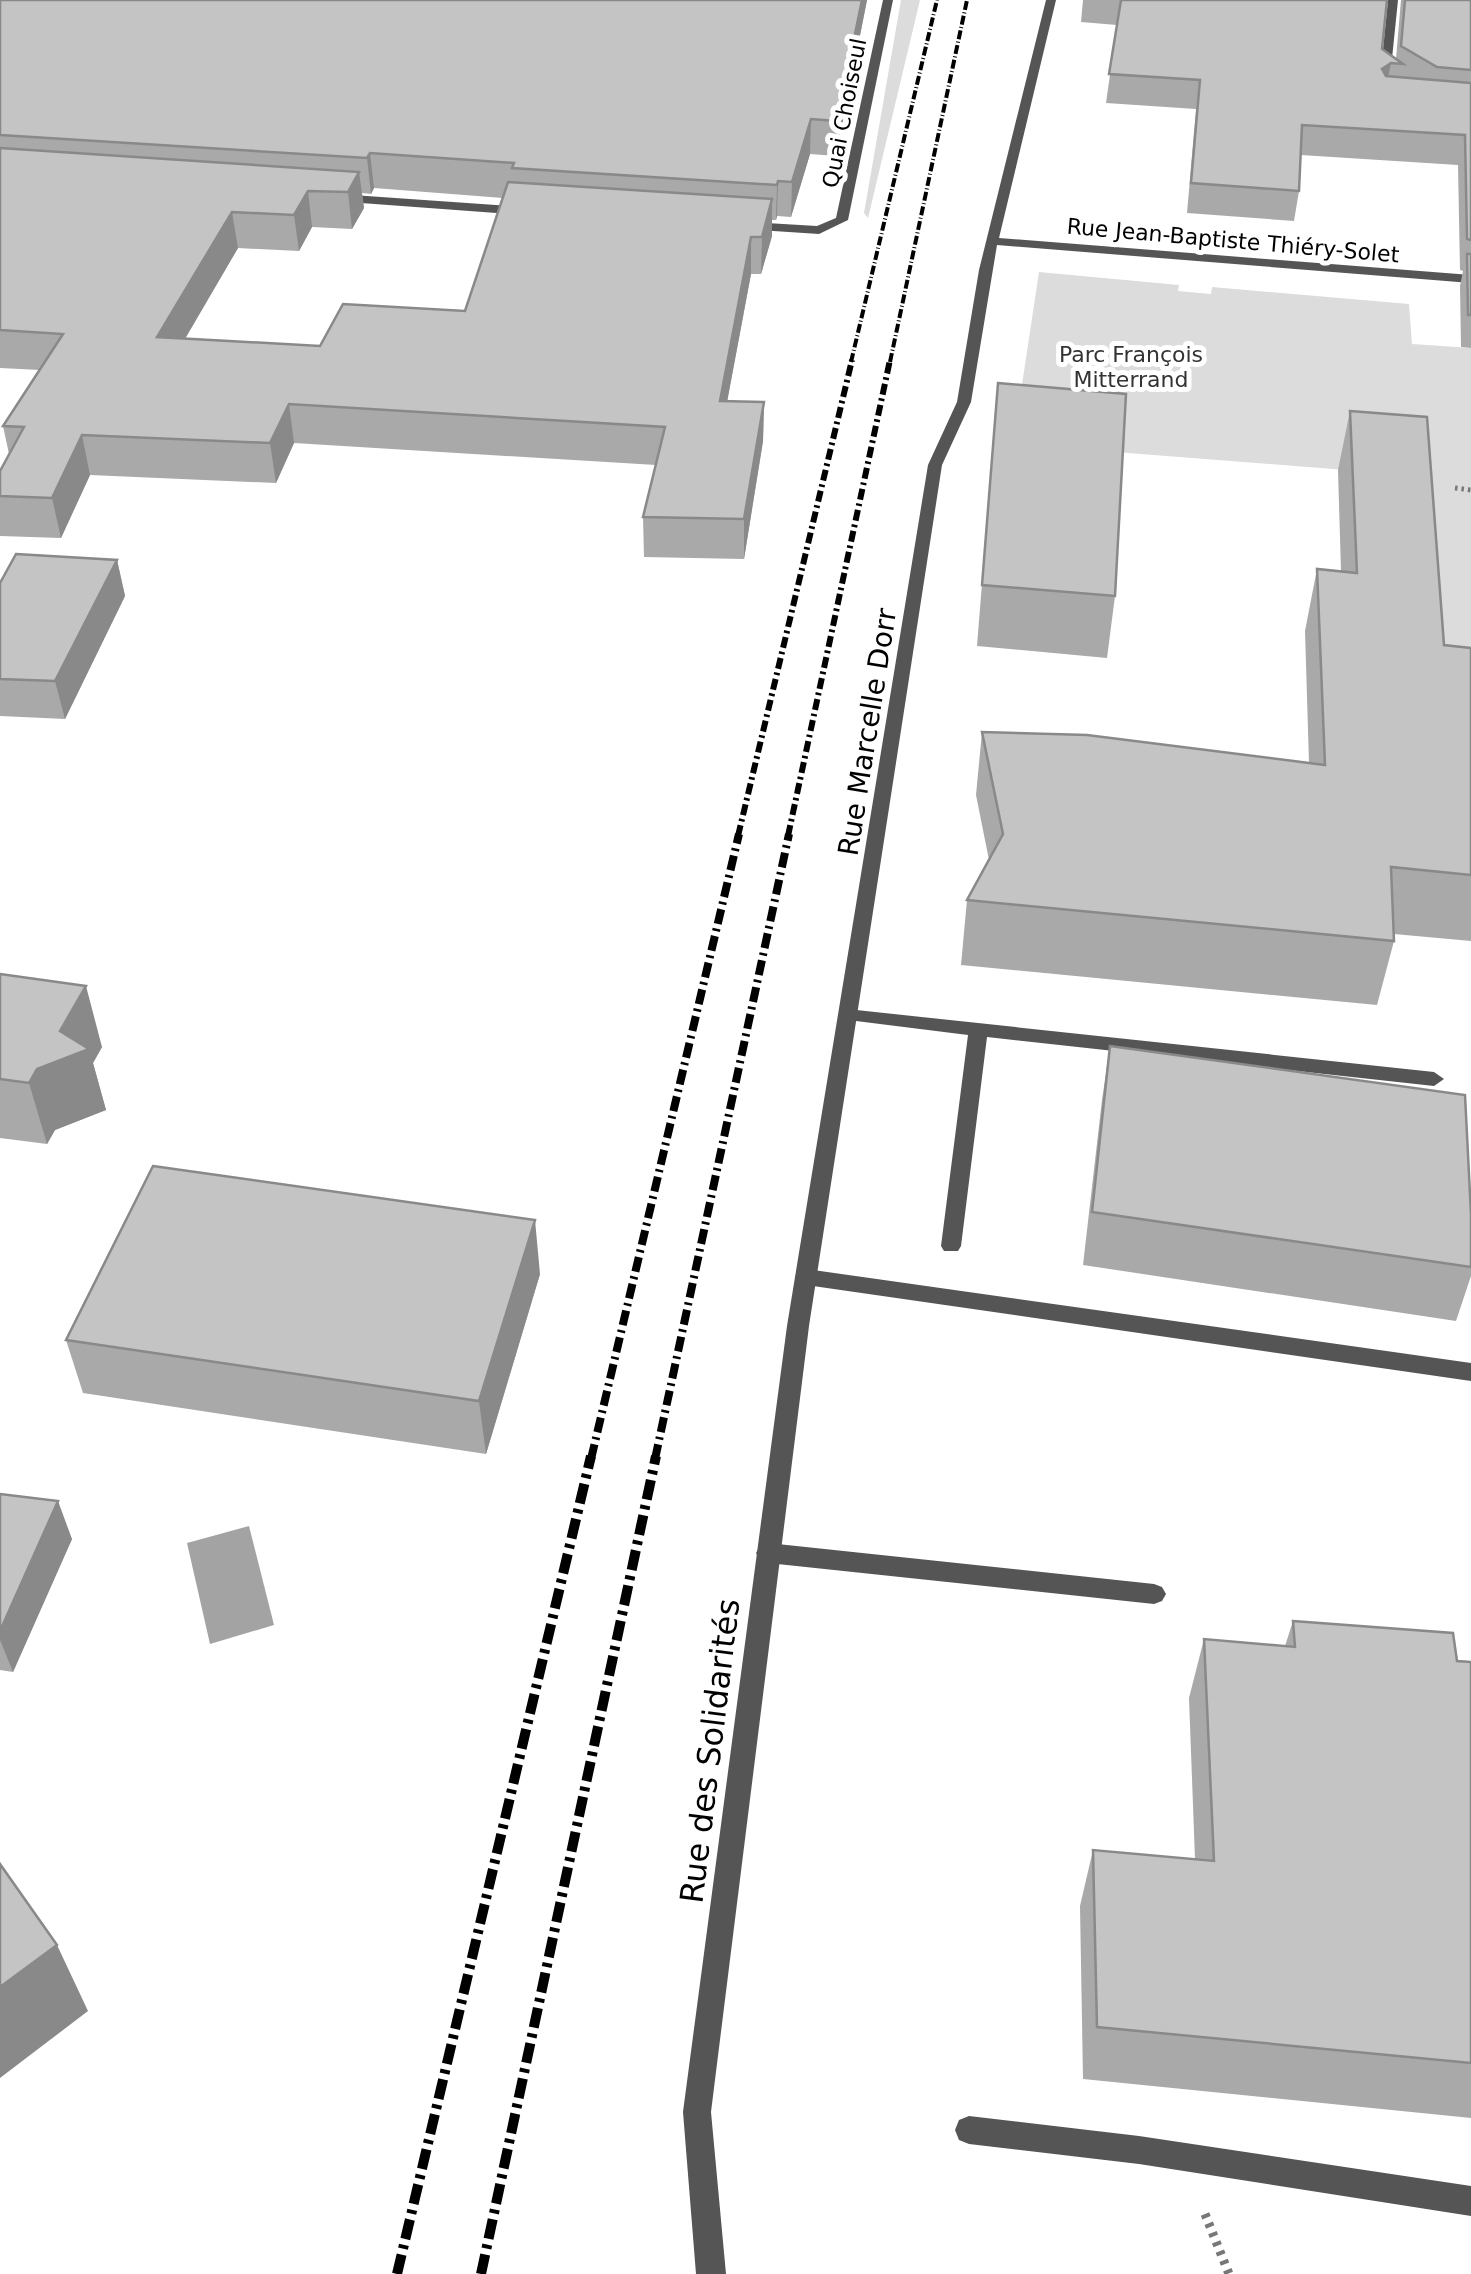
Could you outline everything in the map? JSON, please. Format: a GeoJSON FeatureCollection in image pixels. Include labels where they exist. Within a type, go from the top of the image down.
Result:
{"type":"FeatureCollection","features":[{"type":"Feature","properties":{"kind":"street","name":"Quai Choiseul"},"geometry":{"type":"LineString","coordinates":[[725,225],[803,230],[837,225],[845,213],[888,0]]}},
{"type":"Feature","properties":{"kind":"street","name":"Rue Marcelle Dorr"},"geometry":{"type":"LineString","coordinates":[[812,1237],[935,465],[964,402],[992,240],[1050,0]]}},
{"type":"Feature","properties":{"kind":"street"},"geometry":{"type":"LineString","coordinates":[[1393,0],[1385,78],[1397,87]]}},
{"type":"Feature","properties":{"kind":"street"},"geometry":{"type":"LineString","coordinates":[[314,197],[529,212]]}},
{"type":"Feature","properties":{"kind":"street","name":"Rue Jean-Baptiste Thiéry-Solet"},"geometry":{"type":"LineString","coordinates":[[992,240],[1471,279]]}},
{"type":"Feature","properties":{"kind":"street"},"geometry":{"type":"LineString","coordinates":[[848,1016],[1434,1079]]}},
{"type":"Feature","properties":{"kind":"street"},"geometry":{"type":"LineString","coordinates":[[950,1246],[978,1030]]}},
{"type":"Feature","properties":{"kind":"street","name":"Rue des Solidarités"},"geometry":{"type":"LineString","coordinates":[[710,2274],[697,2112],[812,1237]]}},
{"type":"Feature","properties":{"kind":"street"},"geometry":{"type":"LineString","coordinates":[[806,1277],[1471,1372]]}},
{"type":"Feature","properties":{"kind":"street"},"geometry":{"type":"LineString","coordinates":[[768,1553],[1154,1594]]}},
{"type":"Feature","properties":{"kind":"street"},"geometry":{"type":"LineString","coordinates":[[969,2130],[1139,2150],[1471,2201]]}},
{"type":"Feature","properties":{"kind":"path"},"geometry":{"type":"LineString","coordinates":[[1455,488],[1471,490]]}},
{"type":"Feature","properties":{"kind":"green space"},"geometry":{"type":"Polygon","coordinates":[[[901,0],[920,0],[868,218],[864,213],[901,0]]]}},
{"type":"Feature","properties":{"kind":"green space","name":"Parc François Mitterrand"},"geometry":{"type":"Polygon","coordinates":[[[1039,272],[1179,285],[1178,291],[1211,294],[1212,287],[1409,304],[1412,344],[1471,348],[1471,712],[1428,707],[1410,475],[1013,444],[1039,272]]]}},
{"type":"Feature","properties":{"kind":"shaded area"},"geometry":{"type":"Polygon","coordinates":[[[249,1526],[274,1625],[210,1644],[187,1543],[249,1526]]]}},
{"type":"Feature","properties":{"kind":"building"},"geometry":{"type":"Polygon","coordinates":[[[0,0],[862,0],[837,121],[811,119],[792,182],[778,181],[777,185],[512,168],[514,163],[370,153],[367,158],[0,135],[0,0]]]}},
{"type":"Feature","properties":{"kind":"building"},"geometry":{"type":"Polygon","coordinates":[[[1121,0],[1387,0],[1382,49],[1403,64],[1391,63],[1382,69],[1386,76],[1471,83],[1471,240],[1467,239],[1465,135],[1302,125],[1299,191],[1191,183],[1200,80],[1109,74],[1121,0]]]}},
{"type":"Feature","properties":{"kind":"building"},"geometry":{"type":"Polygon","coordinates":[[[1405,0],[1471,0],[1471,70],[1437,67],[1401,46],[1405,0]]]}},
{"type":"Feature","properties":{"kind":"building"},"geometry":{"type":"Polygon","coordinates":[[[0,148],[359,172],[348,192],[308,191],[294,215],[232,212],[157,337],[320,346],[343,304],[465,311],[508,182],[772,199],[762,237],[751,237],[720,401],[764,402],[744,519],[643,517],[665,427],[289,404],[270,443],[82,435],[52,498],[0,496],[0,471],[24,427],[3,426],[63,334],[0,330],[0,148]]]}},
{"type":"Feature","properties":{"kind":"building"},"geometry":{"type":"Polygon","coordinates":[[[1467,254],[1471,254],[1471,315],[1468,315],[1467,254]]]}},
{"type":"Feature","properties":{"kind":"building"},"geometry":{"type":"Polygon","coordinates":[[[998,383],[1126,394],[1115,596],[982,585],[998,383]]]}},
{"type":"Feature","properties":{"kind":"building"},"geometry":{"type":"Polygon","coordinates":[[[1350,411],[1427,417],[1444,645],[1471,648],[1471,875],[1391,867],[1394,941],[967,900],[1003,834],[982,732],[1087,735],[1325,765],[1317,569],[1357,573],[1350,411]]]}},
{"type":"Feature","properties":{"kind":"building"},"geometry":{"type":"Polygon","coordinates":[[[16,554],[117,560],[55,681],[0,679],[0,583],[16,554]]]}},
{"type":"Feature","properties":{"kind":"building"},"geometry":{"type":"Polygon","coordinates":[[[0,974],[86,986],[60,1031],[89,1049],[37,1069],[29,1083],[0,1079],[0,974]]]}},
{"type":"Feature","properties":{"kind":"building"},"geometry":{"type":"Polygon","coordinates":[[[1110,1046],[1465,1095],[1471,1267],[1092,1212],[1110,1046]]]}},
{"type":"Feature","properties":{"kind":"building"},"geometry":{"type":"Polygon","coordinates":[[[153,1166],[535,1220],[479,1401],[66,1340],[153,1166]]]}},
{"type":"Feature","properties":{"kind":"building"},"geometry":{"type":"Polygon","coordinates":[[[0,1494],[58,1501],[0,1631],[0,1494]]]}},
{"type":"Feature","properties":{"kind":"building"},"geometry":{"type":"Polygon","coordinates":[[[1293,1621],[1453,1633],[1457,1661],[1471,1662],[1471,2063],[1097,2027],[1093,1850],[1214,1861],[1204,1639],[1295,1647],[1293,1621]]]}},
{"type":"Feature","properties":{"kind":"building"},"geometry":{"type":"Polygon","coordinates":[[[0,1864],[57,1945],[0,1987],[0,1864]]]}},
{"type":"Feature","properties":{"kind":"railway"},"geometry":{"type":"LineString","coordinates":[[851,362],[937,0]]}},
{"type":"Feature","properties":{"kind":"railway"},"geometry":{"type":"LineString","coordinates":[[890,362],[967,0]]}},
{"type":"Feature","properties":{"kind":"railway"},"geometry":{"type":"LineString","coordinates":[[738,836],[852,360]]}},
{"type":"Feature","properties":{"kind":"railway"},"geometry":{"type":"LineString","coordinates":[[788,836],[890,360]]}},
{"type":"Feature","properties":{"kind":"railway"},"geometry":{"type":"LineString","coordinates":[[591,1459],[739,834]]}},
{"type":"Feature","properties":{"kind":"railway"},"geometry":{"type":"LineString","coordinates":[[655,1459],[789,834]]}},
{"type":"Feature","properties":{"kind":"railway"},"geometry":{"type":"LineString","coordinates":[[397,2274],[591,1456]]}},
{"type":"Feature","properties":{"kind":"railway"},"geometry":{"type":"LineString","coordinates":[[481,2274],[656,1456]]}}]}
